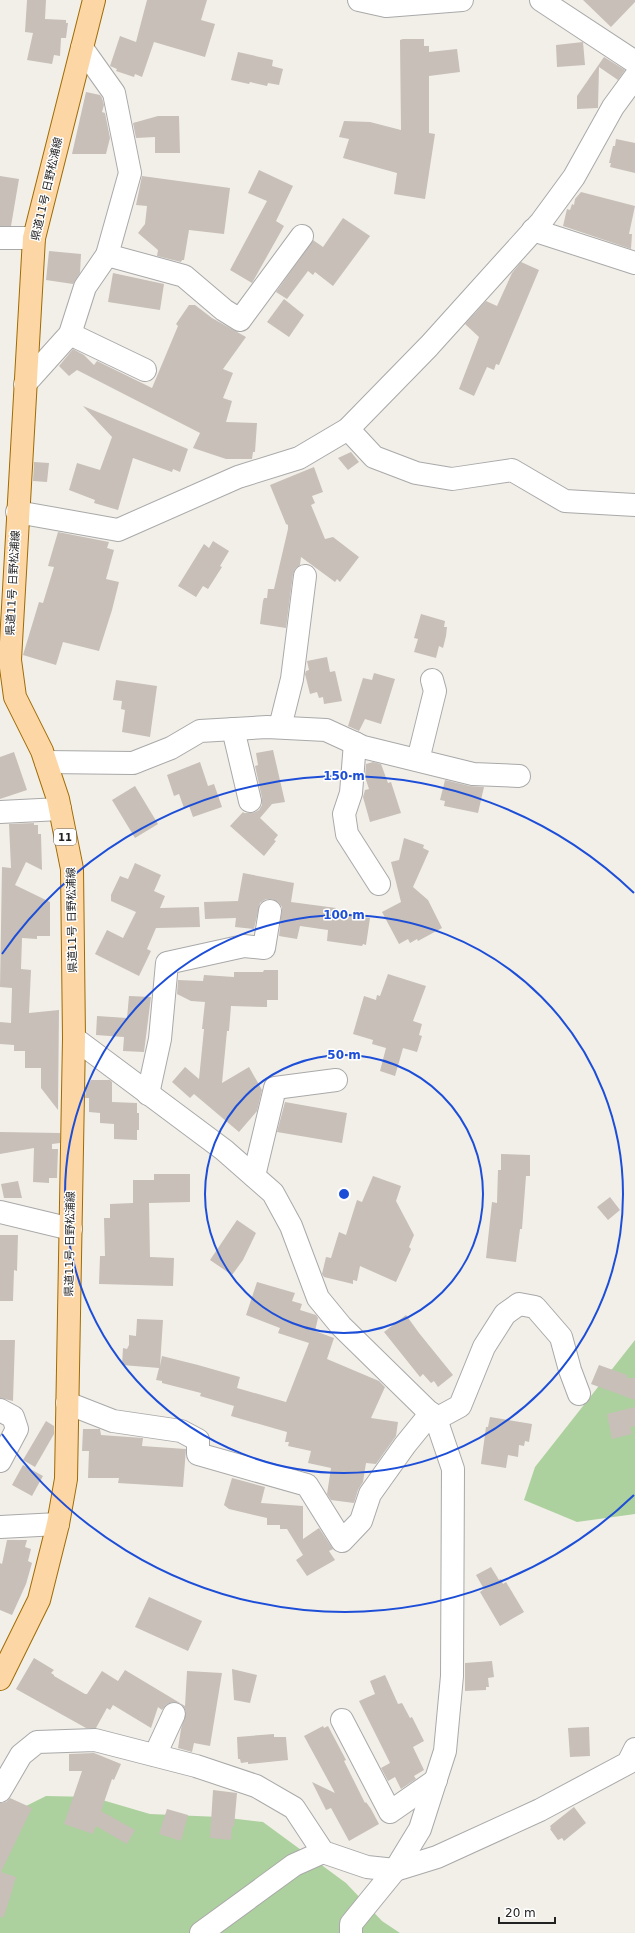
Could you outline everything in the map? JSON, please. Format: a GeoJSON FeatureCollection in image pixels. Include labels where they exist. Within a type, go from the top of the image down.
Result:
{"type":"FeatureCollection","features":[{"type":"Feature","properties":{"kind":"main road","name":"県道11号 日野松浦線"},"geometry":{"type":"LineString","coordinates":[[0,1679],[39,1600],[58,1524],[66,1479],[74,1038],[72,869],[60,809],[46,762],[15,698],[10,660],[5,646],[17,512],[34,238],[94,0]]}},
{"type":"Feature","properties":{"kind":"street"},"geometry":{"type":"LineString","coordinates":[[360,0],[386,6],[462,0]]}},
{"type":"Feature","properties":{"kind":"street"},"geometry":{"type":"LineString","coordinates":[[542,0],[635,62]]}},
{"type":"Feature","properties":{"kind":"street"},"geometry":{"type":"LineString","coordinates":[[25,384],[70,334],[85,287],[107,255],[130,173],[114,93],[82,48]]}},
{"type":"Feature","properties":{"kind":"street"},"geometry":{"type":"LineString","coordinates":[[17,512],[118,530],[238,477],[299,458],[348,429],[429,346],[533,230],[574,177],[613,107],[635,77]]}},
{"type":"Feature","properties":{"kind":"street"},"geometry":{"type":"LineString","coordinates":[[533,230],[635,263]]}},
{"type":"Feature","properties":{"kind":"street"},"geometry":{"type":"LineString","coordinates":[[107,255],[184,276],[224,310],[240,320],[302,236]]}},
{"type":"Feature","properties":{"kind":"street"},"geometry":{"type":"LineString","coordinates":[[0,238],[34,238]]}},
{"type":"Feature","properties":{"kind":"street"},"geometry":{"type":"LineString","coordinates":[[70,334],[145,370]]}},
{"type":"Feature","properties":{"kind":"street"},"geometry":{"type":"LineString","coordinates":[[348,429],[374,457],[416,473],[452,480],[512,470],[565,501],[635,505]]}},
{"type":"Feature","properties":{"kind":"street"},"geometry":{"type":"LineString","coordinates":[[280,727],[292,679],[305,576]]}},
{"type":"Feature","properties":{"kind":"street"},"geometry":{"type":"LineString","coordinates":[[418,760],[435,691],[432,680]]}},
{"type":"Feature","properties":{"kind":"street"},"geometry":{"type":"LineString","coordinates":[[46,762],[133,763],[171,748],[200,731],[280,727],[326,730],[363,747],[473,774],[520,776]]}},
{"type":"Feature","properties":{"kind":"street"},"geometry":{"type":"LineString","coordinates":[[233,729],[250,801]]}},
{"type":"Feature","properties":{"kind":"street"},"geometry":{"type":"LineString","coordinates":[[355,743],[351,793],[344,814],[348,834],[379,884]]}},
{"type":"Feature","properties":{"kind":"street"},"geometry":{"type":"LineString","coordinates":[[0,812],[60,809]]}},
{"type":"Feature","properties":{"kind":"street"},"geometry":{"type":"LineString","coordinates":[[148,1094],[160,1039],[167,963],[244,946],[264,948],[270,911]]}},
{"type":"Feature","properties":{"kind":"street"},"geometry":{"type":"LineString","coordinates":[[74,1038],[224,1150],[273,1193],[291,1226],[318,1298],[341,1326],[434,1416],[453,1469],[452,1676],[446,1751],[420,1829],[395,1870],[351,1924],[351,1933]]}},
{"type":"Feature","properties":{"kind":"street"},"geometry":{"type":"LineString","coordinates":[[254,1176],[274,1088],[336,1080]]}},
{"type":"Feature","properties":{"kind":"street"},"geometry":{"type":"LineString","coordinates":[[0,1212],[71,1229]]}},
{"type":"Feature","properties":{"kind":"street"},"geometry":{"type":"LineString","coordinates":[[67,1403],[113,1421],[181,1431],[198,1440],[198,1454],[307,1485],[342,1541],[361,1522],[370,1494],[405,1445],[434,1416],[460,1406],[484,1347],[505,1314],[519,1304],[535,1307],[561,1337],[570,1370],[579,1394]]}},
{"type":"Feature","properties":{"kind":"street"},"geometry":{"type":"LineString","coordinates":[[0,1410],[13,1417],[17,1429],[0,1461]]}},
{"type":"Feature","properties":{"kind":"street"},"geometry":{"type":"LineString","coordinates":[[0,1527],[58,1524]]}},
{"type":"Feature","properties":{"kind":"street"},"geometry":{"type":"LineString","coordinates":[[155,1756],[174,1714]]}},
{"type":"Feature","properties":{"kind":"street"},"geometry":{"type":"LineString","coordinates":[[342,1720],[390,1812],[436,1780]]}},
{"type":"Feature","properties":{"kind":"street"},"geometry":{"type":"LineString","coordinates":[[0,1791],[22,1755],[37,1742],[95,1740],[196,1766],[262,1790],[294,1808],[324,1852],[367,1867],[395,1870],[437,1857],[540,1810],[628,1763],[635,1749]]}},
{"type":"Feature","properties":{"kind":"street"},"geometry":{"type":"LineString","coordinates":[[200,1933],[294,1865],[324,1852]]}},
{"type":"Feature","properties":{"kind":"green space"},"geometry":{"type":"Polygon","coordinates":[[[635,1340],[635,1514],[577,1522],[524,1500],[535,1467],[635,1340]]]}},
{"type":"Feature","properties":{"kind":"green space"},"geometry":{"type":"Polygon","coordinates":[[[46,1796],[92,1797],[150,1814],[220,1817],[263,1822],[346,1883],[382,1921],[400,1933],[0,1933],[0,1823],[4,1817],[46,1796]]]}},
{"type":"Feature","properties":{"kind":"building"},"geometry":{"type":"Polygon","coordinates":[[[27,0],[46,0],[45,19],[66,20],[66,23],[68,23],[66,38],[61,38],[60,56],[54,55],[52,64],[27,60],[33,33],[25,32],[27,0]]]}},
{"type":"Feature","properties":{"kind":"building"},"geometry":{"type":"Polygon","coordinates":[[[147,0],[207,0],[201,20],[215,24],[205,57],[154,42],[142,77],[135,74],[134,77],[116,71],[117,69],[110,66],[120,36],[136,42],[147,0]]]}},
{"type":"Feature","properties":{"kind":"building"},"geometry":{"type":"Polygon","coordinates":[[[583,0],[635,0],[635,2],[611,27],[583,0]]]}},
{"type":"Feature","properties":{"kind":"building"},"geometry":{"type":"Polygon","coordinates":[[[424,39],[424,46],[429,46],[429,52],[457,49],[460,72],[429,76],[429,133],[435,134],[425,199],[394,194],[397,173],[343,158],[349,139],[339,137],[344,121],[370,122],[401,130],[400,40],[424,39]]]}},
{"type":"Feature","properties":{"kind":"building"},"geometry":{"type":"Polygon","coordinates":[[[583,42],[585,65],[557,67],[556,45],[583,42]]]}},
{"type":"Feature","properties":{"kind":"building"},"geometry":{"type":"Polygon","coordinates":[[[238,52],[273,60],[272,66],[283,69],[279,85],[268,83],[267,86],[231,80],[238,52]]]}},
{"type":"Feature","properties":{"kind":"building"},"geometry":{"type":"Polygon","coordinates":[[[604,57],[625,70],[618,80],[599,67],[598,108],[577,109],[577,96],[604,57]]]}},
{"type":"Feature","properties":{"kind":"building"},"geometry":{"type":"Polygon","coordinates":[[[86,92],[100,95],[102,98],[104,105],[102,112],[105,113],[110,138],[106,154],[72,154],[86,92]]]}},
{"type":"Feature","properties":{"kind":"building"},"geometry":{"type":"Polygon","coordinates":[[[158,116],[179,116],[180,153],[155,153],[155,137],[136,138],[133,123],[158,116]]]}},
{"type":"Feature","properties":{"kind":"building"},"geometry":{"type":"Polygon","coordinates":[[[616,139],[635,143],[635,173],[610,167],[611,163],[609,163],[616,139]]]}},
{"type":"Feature","properties":{"kind":"building"},"geometry":{"type":"Polygon","coordinates":[[[259,170],[293,186],[276,221],[284,226],[252,283],[230,270],[267,201],[248,193],[259,170]]]}},
{"type":"Feature","properties":{"kind":"building"},"geometry":{"type":"Polygon","coordinates":[[[0,176],[19,179],[11,226],[0,226],[0,176]]]}},
{"type":"Feature","properties":{"kind":"building"},"geometry":{"type":"Polygon","coordinates":[[[142,176],[230,188],[224,234],[189,230],[184,260],[181,262],[157,256],[158,250],[138,233],[145,224],[147,206],[136,205],[142,176]]]}},
{"type":"Feature","properties":{"kind":"building"},"geometry":{"type":"Polygon","coordinates":[[[581,192],[635,206],[629,234],[632,234],[631,249],[563,226],[567,209],[570,210],[572,204],[574,205],[575,199],[581,192]]]}},
{"type":"Feature","properties":{"kind":"building"},"geometry":{"type":"Polygon","coordinates":[[[343,218],[370,236],[333,286],[315,272],[313,275],[308,271],[287,299],[276,292],[313,240],[323,247],[343,218]]]}},
{"type":"Feature","properties":{"kind":"building"},"geometry":{"type":"Polygon","coordinates":[[[49,251],[81,254],[80,273],[73,284],[46,280],[49,251]]]}},
{"type":"Feature","properties":{"kind":"building"},"geometry":{"type":"Polygon","coordinates":[[[521,262],[539,270],[499,365],[496,364],[494,370],[487,367],[474,396],[459,389],[479,337],[465,324],[486,301],[497,306],[512,273],[521,262]]]}},
{"type":"Feature","properties":{"kind":"building"},"geometry":{"type":"Polygon","coordinates":[[[113,273],[164,284],[160,310],[108,302],[113,273]]]}},
{"type":"Feature","properties":{"kind":"building"},"geometry":{"type":"Polygon","coordinates":[[[284,299],[304,315],[289,337],[267,322],[284,299]]]}},
{"type":"Feature","properties":{"kind":"building"},"geometry":{"type":"Polygon","coordinates":[[[189,305],[195,305],[212,318],[246,337],[223,369],[233,373],[223,398],[232,401],[226,422],[257,423],[255,452],[253,452],[252,459],[226,459],[193,448],[200,433],[77,370],[69,376],[59,366],[73,349],[84,355],[94,365],[97,361],[152,388],[178,326],[176,324],[189,305]]]}},
{"type":"Feature","properties":{"kind":"building"},"geometry":{"type":"Polygon","coordinates":[[[83,406],[188,449],[180,472],[173,469],[172,472],[133,458],[118,510],[94,503],[95,500],[69,490],[77,463],[100,470],[112,437],[83,406]]]}},
{"type":"Feature","properties":{"kind":"building"},"geometry":{"type":"Polygon","coordinates":[[[351,452],[359,462],[348,470],[338,458],[351,452]]]}},
{"type":"Feature","properties":{"kind":"building"},"geometry":{"type":"Polygon","coordinates":[[[34,462],[49,463],[47,482],[33,481],[34,462]]]}},
{"type":"Feature","properties":{"kind":"building"},"geometry":{"type":"Polygon","coordinates":[[[314,467],[323,492],[312,496],[315,503],[311,505],[325,539],[333,537],[359,557],[340,582],[337,579],[335,582],[301,557],[300,565],[295,569],[293,574],[286,628],[260,624],[263,601],[264,598],[267,598],[268,589],[274,589],[288,529],[288,525],[286,524],[270,485],[314,467]]]}},
{"type":"Feature","properties":{"kind":"building"},"geometry":{"type":"Polygon","coordinates":[[[58,532],[109,542],[107,548],[114,550],[106,579],[119,582],[99,651],[63,642],[56,665],[23,655],[39,602],[43,603],[54,567],[48,566],[58,532]]]}},
{"type":"Feature","properties":{"kind":"building"},"geometry":{"type":"Polygon","coordinates":[[[213,541],[229,551],[220,566],[222,567],[208,589],[203,586],[196,597],[178,586],[204,544],[209,548],[213,541]]]}},
{"type":"Feature","properties":{"kind":"building"},"geometry":{"type":"Polygon","coordinates":[[[421,614],[445,621],[444,627],[447,627],[446,636],[443,648],[439,646],[436,658],[414,652],[418,639],[414,638],[421,614]]]}},
{"type":"Feature","properties":{"kind":"building"},"geometry":{"type":"Polygon","coordinates":[[[327,657],[330,672],[335,671],[342,701],[324,704],[323,697],[319,698],[317,692],[310,694],[305,674],[306,671],[309,670],[307,661],[327,657]]]}},
{"type":"Feature","properties":{"kind":"building"},"geometry":{"type":"Polygon","coordinates":[[[374,673],[395,679],[381,724],[365,719],[359,731],[348,726],[363,678],[372,680],[374,673]]]}},
{"type":"Feature","properties":{"kind":"building"},"geometry":{"type":"Polygon","coordinates":[[[116,680],[157,686],[150,737],[122,732],[125,710],[121,709],[122,701],[113,700],[116,680]]]}},
{"type":"Feature","properties":{"kind":"building"},"geometry":{"type":"Polygon","coordinates":[[[273,750],[285,802],[272,804],[260,818],[278,835],[274,840],[276,841],[264,856],[230,826],[243,812],[253,813],[259,810],[262,805],[262,798],[255,766],[258,765],[256,753],[273,750]]]}},
{"type":"Feature","properties":{"kind":"building"},"geometry":{"type":"Polygon","coordinates":[[[14,752],[27,790],[0,799],[0,757],[14,752]]]}},
{"type":"Feature","properties":{"kind":"building"},"geometry":{"type":"Polygon","coordinates":[[[200,762],[208,786],[214,784],[222,807],[193,817],[189,806],[184,808],[179,794],[174,796],[167,775],[200,762]]]}},
{"type":"Feature","properties":{"kind":"building"},"geometry":{"type":"Polygon","coordinates":[[[373,762],[381,764],[388,783],[391,782],[401,813],[370,822],[363,797],[365,790],[369,789],[365,777],[366,764],[373,762]]]}},
{"type":"Feature","properties":{"kind":"building"},"geometry":{"type":"Polygon","coordinates":[[[445,780],[470,786],[484,787],[478,813],[444,806],[445,801],[440,800],[445,780]]]}},
{"type":"Feature","properties":{"kind":"building"},"geometry":{"type":"Polygon","coordinates":[[[135,786],[158,824],[135,838],[112,800],[135,786]]]}},
{"type":"Feature","properties":{"kind":"building"},"geometry":{"type":"Polygon","coordinates":[[[34,823],[34,825],[38,825],[38,834],[41,834],[42,870],[26,862],[15,885],[50,902],[50,936],[37,936],[37,939],[22,938],[21,969],[31,970],[29,1013],[59,1010],[58,1110],[41,1088],[41,1068],[25,1068],[25,1051],[14,1051],[14,1045],[0,1044],[0,1022],[11,1023],[12,988],[0,987],[2,867],[11,868],[9,824],[34,823]]]}},
{"type":"Feature","properties":{"kind":"building"},"geometry":{"type":"Polygon","coordinates":[[[404,838],[424,845],[423,848],[429,851],[413,887],[428,900],[442,928],[418,941],[417,939],[410,943],[408,939],[399,944],[382,912],[401,902],[391,862],[399,860],[404,838]]]}},
{"type":"Feature","properties":{"kind":"building"},"geometry":{"type":"Polygon","coordinates":[[[135,863],[161,875],[154,891],[165,896],[160,908],[199,907],[200,927],[156,928],[147,949],[151,951],[139,976],[95,954],[107,930],[123,938],[136,912],[111,901],[111,895],[120,876],[128,879],[135,863]]]}},
{"type":"Feature","properties":{"kind":"building"},"geometry":{"type":"Polygon","coordinates":[[[243,873],[294,883],[291,902],[336,908],[335,913],[370,918],[366,945],[363,944],[362,946],[327,941],[328,930],[300,926],[297,939],[279,936],[282,907],[278,902],[272,899],[266,899],[260,903],[254,929],[235,927],[236,918],[205,919],[204,902],[238,901],[243,873]]]}},
{"type":"Feature","properties":{"kind":"building"},"geometry":{"type":"Polygon","coordinates":[[[264,970],[278,970],[278,1000],[267,1000],[267,1007],[231,1006],[229,1031],[227,1031],[222,1083],[249,1067],[262,1090],[257,1111],[239,1132],[194,1094],[190,1098],[172,1082],[185,1067],[199,1079],[204,1029],[202,1029],[205,1002],[191,1001],[177,994],[178,980],[203,981],[204,975],[234,977],[234,972],[263,972],[264,970]]]}},
{"type":"Feature","properties":{"kind":"building"},"geometry":{"type":"Polygon","coordinates":[[[388,974],[426,986],[413,1021],[422,1024],[419,1035],[422,1036],[417,1052],[403,1048],[395,1076],[380,1071],[386,1048],[372,1044],[373,1040],[353,1034],[364,996],[376,1000],[377,995],[380,996],[388,974]]]}},
{"type":"Feature","properties":{"kind":"building"},"geometry":{"type":"Polygon","coordinates":[[[129,996],[151,997],[144,1052],[123,1051],[124,1037],[96,1035],[97,1016],[127,1018],[129,996]]]}},
{"type":"Feature","properties":{"kind":"building"},"geometry":{"type":"Polygon","coordinates":[[[91,1080],[110,1080],[112,1082],[112,1102],[137,1103],[137,1113],[139,1113],[139,1130],[137,1130],[137,1140],[114,1139],[114,1124],[100,1123],[100,1113],[89,1112],[89,1098],[85,1098],[86,1088],[91,1080]]]}},
{"type":"Feature","properties":{"kind":"building"},"geometry":{"type":"Polygon","coordinates":[[[285,1102],[347,1113],[342,1143],[277,1132],[285,1102]]]}},
{"type":"Feature","properties":{"kind":"building"},"geometry":{"type":"Polygon","coordinates":[[[0,1132],[60,1133],[60,1143],[52,1144],[52,1149],[58,1149],[57,1178],[49,1178],[49,1183],[33,1182],[34,1148],[0,1154],[0,1132]]]}},
{"type":"Feature","properties":{"kind":"building"},"geometry":{"type":"Polygon","coordinates":[[[501,1154],[530,1155],[530,1176],[526,1176],[522,1229],[520,1229],[516,1262],[486,1258],[492,1202],[497,1203],[498,1170],[501,1170],[501,1154]]]}},
{"type":"Feature","properties":{"kind":"building"},"geometry":{"type":"Polygon","coordinates":[[[154,1174],[190,1174],[190,1202],[149,1203],[150,1257],[174,1258],[173,1286],[99,1284],[100,1256],[105,1256],[104,1218],[110,1218],[110,1204],[133,1203],[133,1180],[154,1180],[154,1174]]]}},
{"type":"Feature","properties":{"kind":"building"},"geometry":{"type":"Polygon","coordinates":[[[373,1176],[401,1186],[396,1201],[414,1235],[409,1247],[411,1249],[396,1282],[360,1266],[357,1281],[353,1280],[353,1284],[324,1277],[322,1274],[326,1257],[331,1258],[339,1232],[346,1235],[357,1200],[362,1202],[373,1176]]]}},
{"type":"Feature","properties":{"kind":"building"},"geometry":{"type":"Polygon","coordinates":[[[18,1181],[22,1198],[4,1198],[1,1184],[18,1181]]]}},
{"type":"Feature","properties":{"kind":"building"},"geometry":{"type":"Polygon","coordinates":[[[610,1197],[620,1210],[608,1220],[597,1207],[610,1197]]]}},
{"type":"Feature","properties":{"kind":"building"},"geometry":{"type":"Polygon","coordinates":[[[237,1220],[256,1233],[243,1260],[232,1275],[210,1260],[237,1220]]]}},
{"type":"Feature","properties":{"kind":"building"},"geometry":{"type":"Polygon","coordinates":[[[0,1235],[18,1235],[17,1271],[14,1270],[13,1301],[0,1301],[0,1235]]]}},
{"type":"Feature","properties":{"kind":"building"},"geometry":{"type":"Polygon","coordinates":[[[257,1282],[295,1293],[292,1301],[302,1304],[300,1310],[316,1315],[318,1318],[315,1331],[334,1338],[327,1359],[379,1381],[385,1387],[371,1418],[398,1422],[396,1436],[376,1464],[366,1463],[363,1482],[358,1490],[354,1503],[331,1500],[327,1494],[331,1468],[308,1463],[311,1451],[288,1446],[289,1442],[285,1442],[287,1432],[231,1416],[234,1406],[200,1396],[201,1393],[162,1383],[162,1381],[156,1380],[159,1368],[122,1365],[123,1348],[127,1349],[129,1345],[129,1335],[136,1336],[137,1319],[163,1320],[160,1366],[162,1356],[240,1377],[237,1388],[286,1402],[309,1343],[278,1333],[280,1328],[246,1315],[257,1282]]]}},
{"type":"Feature","properties":{"kind":"building"},"geometry":{"type":"Polygon","coordinates":[[[406,1315],[453,1375],[438,1387],[434,1381],[431,1383],[423,1374],[420,1377],[384,1332],[406,1315]]]}},
{"type":"Feature","properties":{"kind":"building"},"geometry":{"type":"Polygon","coordinates":[[[0,1340],[15,1340],[13,1401],[0,1398],[0,1340]]]}},
{"type":"Feature","properties":{"kind":"building"},"geometry":{"type":"Polygon","coordinates":[[[599,1365],[627,1375],[627,1378],[635,1378],[635,1400],[591,1384],[599,1365]]]}},
{"type":"Feature","properties":{"kind":"building"},"geometry":{"type":"Polygon","coordinates":[[[635,1407],[635,1426],[630,1427],[632,1434],[612,1439],[607,1414],[635,1407]]]}},
{"type":"Feature","properties":{"kind":"building"},"geometry":{"type":"Polygon","coordinates":[[[490,1417],[532,1424],[529,1442],[525,1441],[524,1446],[519,1445],[518,1457],[508,1455],[506,1468],[481,1464],[486,1427],[488,1427],[490,1417]]]}},
{"type":"Feature","properties":{"kind":"building"},"geometry":{"type":"Polygon","coordinates":[[[46,1421],[54,1426],[54,1434],[35,1467],[23,1460],[46,1421]]]}},
{"type":"Feature","properties":{"kind":"building"},"geometry":{"type":"Polygon","coordinates":[[[83,1429],[100,1429],[101,1435],[143,1438],[142,1446],[186,1449],[183,1487],[118,1483],[119,1478],[88,1478],[89,1451],[82,1451],[83,1429]]]}},
{"type":"Feature","properties":{"kind":"building"},"geometry":{"type":"Polygon","coordinates":[[[23,1465],[43,1476],[32,1496],[12,1485],[23,1465]]]}},
{"type":"Feature","properties":{"kind":"building"},"geometry":{"type":"Polygon","coordinates":[[[232,1478],[265,1487],[261,1503],[303,1506],[303,1539],[319,1528],[333,1549],[329,1551],[335,1560],[307,1576],[296,1560],[303,1555],[287,1529],[280,1529],[280,1525],[267,1525],[267,1518],[229,1509],[224,1505],[232,1478]]]}},
{"type":"Feature","properties":{"kind":"building"},"geometry":{"type":"Polygon","coordinates":[[[7,1540],[27,1540],[25,1547],[31,1549],[28,1561],[32,1563],[26,1584],[12,1615],[0,1610],[0,1563],[2,1564],[7,1540]]]}},
{"type":"Feature","properties":{"kind":"building"},"geometry":{"type":"Polygon","coordinates":[[[491,1567],[499,1580],[501,1579],[503,1584],[506,1582],[524,1612],[500,1626],[480,1592],[484,1589],[476,1575],[491,1567]]]}},
{"type":"Feature","properties":{"kind":"building"},"geometry":{"type":"Polygon","coordinates":[[[149,1597],[202,1621],[188,1651],[135,1627],[149,1597]]]}},
{"type":"Feature","properties":{"kind":"building"},"geometry":{"type":"Polygon","coordinates":[[[34,1658],[54,1670],[51,1673],[54,1676],[85,1694],[87,1694],[102,1671],[118,1681],[125,1670],[180,1703],[173,1702],[167,1704],[162,1710],[158,1707],[151,1728],[113,1705],[110,1710],[107,1708],[96,1728],[86,1728],[16,1689],[34,1658]]]}},
{"type":"Feature","properties":{"kind":"building"},"geometry":{"type":"Polygon","coordinates":[[[492,1661],[494,1677],[488,1678],[489,1687],[486,1687],[486,1690],[465,1691],[465,1663],[492,1661]]]}},
{"type":"Feature","properties":{"kind":"building"},"geometry":{"type":"Polygon","coordinates":[[[232,1669],[257,1675],[250,1703],[234,1700],[232,1669]]]}},
{"type":"Feature","properties":{"kind":"building"},"geometry":{"type":"Polygon","coordinates":[[[187,1671],[222,1673],[210,1746],[194,1743],[192,1752],[178,1748],[186,1712],[180,1703],[185,1706],[187,1671]]]}},
{"type":"Feature","properties":{"kind":"building"},"geometry":{"type":"Polygon","coordinates":[[[385,1675],[398,1704],[402,1703],[410,1718],[412,1717],[424,1741],[413,1747],[424,1770],[414,1776],[416,1779],[401,1789],[395,1777],[388,1781],[381,1768],[390,1763],[359,1701],[375,1694],[370,1681],[385,1675]]]}},
{"type":"Feature","properties":{"kind":"building"},"geometry":{"type":"Polygon","coordinates":[[[323,1726],[324,1728],[328,1726],[346,1760],[344,1761],[365,1803],[366,1802],[371,1809],[379,1824],[349,1841],[331,1808],[326,1810],[312,1782],[335,1793],[304,1736],[323,1726]]]}},
{"type":"Feature","properties":{"kind":"building"},"geometry":{"type":"Polygon","coordinates":[[[589,1727],[590,1756],[570,1757],[568,1728],[589,1727]]]}},
{"type":"Feature","properties":{"kind":"building"},"geometry":{"type":"Polygon","coordinates":[[[274,1734],[274,1737],[286,1737],[288,1760],[248,1764],[248,1762],[241,1763],[240,1759],[238,1759],[237,1737],[274,1734]]]}},
{"type":"Feature","properties":{"kind":"building"},"geometry":{"type":"Polygon","coordinates":[[[94,1753],[121,1764],[114,1780],[112,1779],[101,1811],[135,1830],[127,1844],[96,1826],[93,1834],[64,1824],[82,1771],[69,1771],[69,1754],[94,1753]]]}},
{"type":"Feature","properties":{"kind":"building"},"geometry":{"type":"Polygon","coordinates":[[[213,1790],[237,1793],[234,1827],[232,1826],[231,1840],[210,1838],[213,1790]]]}},
{"type":"Feature","properties":{"kind":"building"},"geometry":{"type":"Polygon","coordinates":[[[10,1798],[32,1808],[1,1872],[16,1877],[4,1917],[0,1917],[0,1803],[6,1802],[10,1798]]]}},
{"type":"Feature","properties":{"kind":"building"},"geometry":{"type":"Polygon","coordinates":[[[574,1807],[586,1823],[564,1841],[562,1838],[558,1840],[550,1829],[550,1826],[574,1807]]]}},
{"type":"Feature","properties":{"kind":"building"},"geometry":{"type":"Polygon","coordinates":[[[167,1809],[188,1815],[181,1841],[159,1834],[167,1809]]]}}]}
